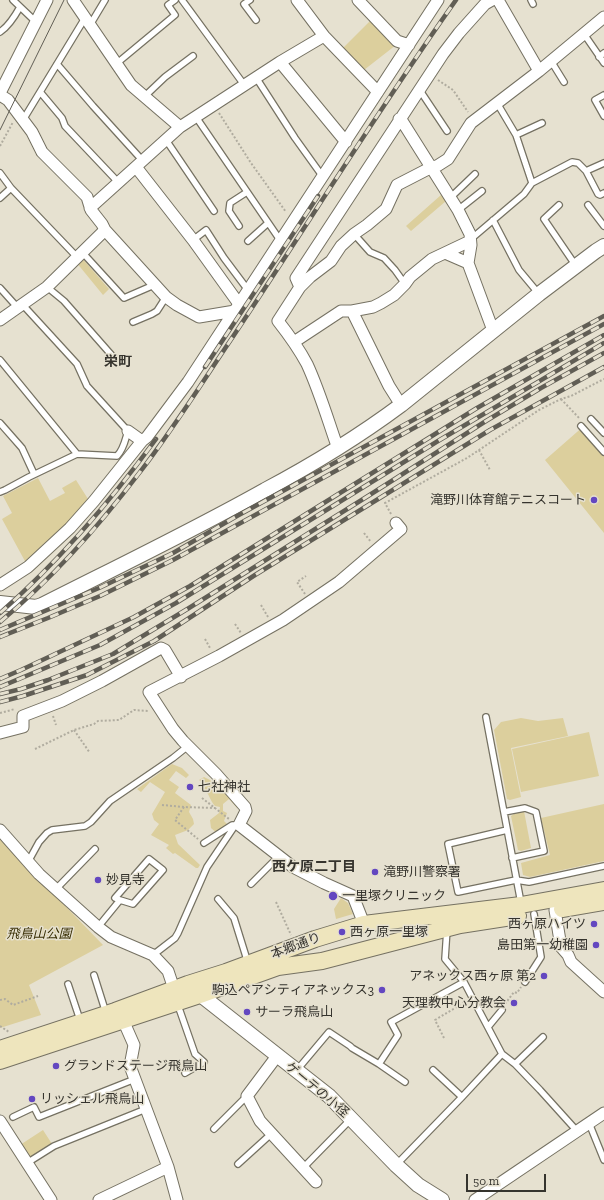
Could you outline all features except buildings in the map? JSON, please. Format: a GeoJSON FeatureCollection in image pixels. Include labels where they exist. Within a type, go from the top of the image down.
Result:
{"type":"FeatureCollection","features":[{"type":"Feature","properties":{"kind":"main road","name":"本郷通り"},"geometry":{"type":"LineString","coordinates":[[0,1048],[179,992],[200,995],[278,967],[322,961],[604,890]]}},
{"type":"Feature","properties":{"kind":"main road","name":"本郷通り"},"geometry":{"type":"LineString","coordinates":[[0,1061],[124,1020],[179,992],[248,964],[315,938],[368,923],[433,915],[528,909],[555,910],[604,902]]}},
{"type":"Feature","properties":{"kind":"main road"},"geometry":{"type":"LineString","coordinates":[[433,915],[441,931]]}},
{"type":"Feature","properties":{"kind":"main road"},"geometry":{"type":"LineString","coordinates":[[368,923],[380,947]]}},
{"type":"Feature","properties":{"kind":"street"},"geometry":{"type":"LineString","coordinates":[[47,0],[5,79],[0,94],[8,100],[32,132],[42,152],[87,197],[91,210],[105,230],[166,297],[199,317],[237,308]]}},
{"type":"Feature","properties":{"kind":"street"},"geometry":{"type":"LineString","coordinates":[[73,0],[131,85],[180,127]]}},
{"type":"Feature","properties":{"kind":"street"},"geometry":{"type":"LineString","coordinates":[[358,0],[397,41],[409,45]]}},
{"type":"Feature","properties":{"kind":"street"},"geometry":{"type":"LineString","coordinates":[[0,585],[28,567],[70,528],[94,501],[142,441],[147,437],[188,382],[438,0]]}},
{"type":"Feature","properties":{"kind":"street"},"geometry":{"type":"LineString","coordinates":[[300,287],[296,278],[429,74],[459,33],[485,4],[492,0]]}},
{"type":"Feature","properties":{"kind":"street"},"geometry":{"type":"LineString","coordinates":[[498,0],[540,71]]}},
{"type":"Feature","properties":{"kind":"street"},"geometry":{"type":"LineString","coordinates":[[299,1],[324,36],[378,92]]}},
{"type":"Feature","properties":{"kind":"street"},"geometry":{"type":"LineString","coordinates":[[339,447],[336,443],[320,394],[307,364],[294,342],[278,321],[300,287],[310,277],[332,261],[341,246],[354,234],[386,209],[397,185],[432,167],[437,166],[448,158],[468,127],[474,121],[540,71],[604,17]]}},
{"type":"Feature","properties":{"kind":"street"},"geometry":{"type":"LineString","coordinates":[[90,208],[180,127],[257,79],[280,62],[324,36]]}},
{"type":"Feature","properties":{"kind":"street"},"geometry":{"type":"LineString","coordinates":[[280,62],[346,142]]}},
{"type":"Feature","properties":{"kind":"street"},"geometry":{"type":"LineString","coordinates":[[399,119],[402,121],[432,167],[458,210],[470,234],[471,244],[468,263],[491,325],[495,330]]}},
{"type":"Feature","properties":{"kind":"street"},"geometry":{"type":"LineString","coordinates":[[139,163],[193,240],[237,308]]}},
{"type":"Feature","properties":{"kind":"street"},"geometry":{"type":"LineString","coordinates":[[0,320],[47,287],[105,230]]}},
{"type":"Feature","properties":{"kind":"street"},"geometry":{"type":"LineString","coordinates":[[294,342],[340,311],[352,311],[377,305],[394,295],[410,277],[432,259],[470,241]]}},
{"type":"Feature","properties":{"kind":"street"},"geometry":{"type":"LineString","coordinates":[[0,603],[36,607],[42,605],[229,510],[290,477],[377,423],[539,294],[604,246]]}},
{"type":"Feature","properties":{"kind":"street"},"geometry":{"type":"LineString","coordinates":[[445,253],[468,263]]}},
{"type":"Feature","properties":{"kind":"street"},"geometry":{"type":"LineString","coordinates":[[352,311],[389,386],[401,405]]}},
{"type":"Feature","properties":{"kind":"street"},"geometry":{"type":"LineString","coordinates":[[128,431],[142,441]]}},
{"type":"Feature","properties":{"kind":"street"},"geometry":{"type":"LineString","coordinates":[[368,923],[353,896],[293,868],[238,825],[246,811],[245,807],[173,729],[150,692],[273,626],[339,582],[400,529],[394,519]]}},
{"type":"Feature","properties":{"kind":"street"},"geometry":{"type":"LineString","coordinates":[[0,733],[23,727],[23,716],[62,701],[102,681],[161,648],[165,650],[180,677]]}},
{"type":"Feature","properties":{"kind":"street"},"geometry":{"type":"LineString","coordinates":[[0,830],[39,874],[98,927],[111,937],[153,955],[168,971],[179,992]]}},
{"type":"Feature","properties":{"kind":"street"},"geometry":{"type":"LineString","coordinates":[[555,910],[561,947],[568,955],[571,962],[604,992]]}},
{"type":"Feature","properties":{"kind":"street","name":"ゲーテの小径"},"geometry":{"type":"LineString","coordinates":[[179,992],[200,995],[329,1096],[396,1165],[418,1185],[442,1200]]}},
{"type":"Feature","properties":{"kind":"street"},"geometry":{"type":"LineString","coordinates":[[124,1020],[134,1045],[130,1066],[168,1167],[177,1200]]}},
{"type":"Feature","properties":{"kind":"street"},"geometry":{"type":"LineString","coordinates":[[277,1056],[247,1096],[260,1121],[316,1182]]}},
{"type":"Feature","properties":{"kind":"street"},"geometry":{"type":"LineString","coordinates":[[475,1200],[604,1113]]}},
{"type":"Feature","properties":{"kind":"street"},"geometry":{"type":"LineString","coordinates":[[0,1121],[51,1200]]}},
{"type":"Feature","properties":{"kind":"street"},"geometry":{"type":"LineString","coordinates":[[99,1200],[168,1167]]}},
{"type":"Feature","properties":{"kind":"lane"},"geometry":{"type":"LineString","coordinates":[[13,0],[36,22]]}},
{"type":"Feature","properties":{"kind":"lane"},"geometry":{"type":"LineString","coordinates":[[21,118],[41,93],[57,64],[87,21],[105,0]]}},
{"type":"Feature","properties":{"kind":"lane"},"geometry":{"type":"LineString","coordinates":[[116,64],[176,15],[168,5],[175,0]]}},
{"type":"Feature","properties":{"kind":"lane"},"geometry":{"type":"LineString","coordinates":[[182,0],[246,86]]}},
{"type":"Feature","properties":{"kind":"lane"},"geometry":{"type":"LineString","coordinates":[[250,0],[244,4],[256,20]]}},
{"type":"Feature","properties":{"kind":"lane"},"geometry":{"type":"LineString","coordinates":[[0,32],[10,22],[20,7]]}},
{"type":"Feature","properties":{"kind":"lane"},"geometry":{"type":"LineString","coordinates":[[584,34],[602,55],[604,64]]}},
{"type":"Feature","properties":{"kind":"lane"},"geometry":{"type":"LineString","coordinates":[[144,97],[165,77],[192,56]]}},
{"type":"Feature","properties":{"kind":"lane"},"geometry":{"type":"LineString","coordinates":[[551,61],[564,82]]}},
{"type":"Feature","properties":{"kind":"lane"},"geometry":{"type":"LineString","coordinates":[[57,64],[139,163]]}},
{"type":"Feature","properties":{"kind":"lane"},"geometry":{"type":"LineString","coordinates":[[257,79],[295,138],[323,177]]}},
{"type":"Feature","properties":{"kind":"lane"},"geometry":{"type":"LineString","coordinates":[[418,91],[421,92],[448,131]]}},
{"type":"Feature","properties":{"kind":"lane"},"geometry":{"type":"LineString","coordinates":[[41,93],[62,118],[65,126],[118,182]]}},
{"type":"Feature","properties":{"kind":"lane"},"geometry":{"type":"LineString","coordinates":[[604,95],[595,100],[604,116]]}},
{"type":"Feature","properties":{"kind":"lane"},"geometry":{"type":"LineString","coordinates":[[497,103],[516,135],[532,183]]}},
{"type":"Feature","properties":{"kind":"lane"},"geometry":{"type":"LineString","coordinates":[[196,117],[280,240]]}},
{"type":"Feature","properties":{"kind":"lane"},"geometry":{"type":"LineString","coordinates":[[516,135],[542,123]]}},
{"type":"Feature","properties":{"kind":"lane"},"geometry":{"type":"LineString","coordinates":[[166,140],[214,211]]}},
{"type":"Feature","properties":{"kind":"lane"},"geometry":{"type":"LineString","coordinates":[[470,241],[524,194],[532,183],[572,162],[578,163],[586,171],[598,194],[600,195],[604,193]]}},
{"type":"Feature","properties":{"kind":"lane"},"geometry":{"type":"LineString","coordinates":[[586,171],[604,163]]}},
{"type":"Feature","properties":{"kind":"lane"},"geometry":{"type":"LineString","coordinates":[[0,173],[11,188],[124,298],[154,285]]}},
{"type":"Feature","properties":{"kind":"lane"},"geometry":{"type":"LineString","coordinates":[[450,198],[475,174]]}},
{"type":"Feature","properties":{"kind":"lane"},"geometry":{"type":"LineString","coordinates":[[0,198],[11,188]]}},
{"type":"Feature","properties":{"kind":"lane"},"geometry":{"type":"LineString","coordinates":[[458,210],[482,191]]}},
{"type":"Feature","properties":{"kind":"lane"},"geometry":{"type":"LineString","coordinates":[[239,226],[229,211],[230,203],[247,192]]}},
{"type":"Feature","properties":{"kind":"lane"},"geometry":{"type":"LineString","coordinates":[[559,205],[544,219],[576,266]]}},
{"type":"Feature","properties":{"kind":"lane"},"geometry":{"type":"LineString","coordinates":[[588,206],[604,226]]}},
{"type":"Feature","properties":{"kind":"lane"},"geometry":{"type":"LineString","coordinates":[[493,220],[519,270],[539,294]]}},
{"type":"Feature","properties":{"kind":"lane"},"geometry":{"type":"LineString","coordinates":[[248,241],[268,223]]}},
{"type":"Feature","properties":{"kind":"lane"},"geometry":{"type":"LineString","coordinates":[[193,240],[206,230],[248,291]]}},
{"type":"Feature","properties":{"kind":"lane"},"geometry":{"type":"LineString","coordinates":[[354,234],[370,252],[384,258],[405,284]]}},
{"type":"Feature","properties":{"kind":"lane"},"geometry":{"type":"LineString","coordinates":[[47,287],[64,301],[115,359]]}},
{"type":"Feature","properties":{"kind":"lane"},"geometry":{"type":"LineString","coordinates":[[0,288],[20,306],[77,364],[87,386],[128,431],[123,448],[117,456],[77,454],[0,492]]}},
{"type":"Feature","properties":{"kind":"lane"},"geometry":{"type":"LineString","coordinates":[[133,322],[157,311],[166,297]]}},
{"type":"Feature","properties":{"kind":"lane"},"geometry":{"type":"LineString","coordinates":[[0,360],[77,454]]}},
{"type":"Feature","properties":{"kind":"lane"},"geometry":{"type":"LineString","coordinates":[[591,419],[604,433]]}},
{"type":"Feature","properties":{"kind":"lane"},"geometry":{"type":"LineString","coordinates":[[0,423],[22,448],[34,474]]}},
{"type":"Feature","properties":{"kind":"lane"},"geometry":{"type":"LineString","coordinates":[[581,426],[604,452]]}},
{"type":"Feature","properties":{"kind":"lane"},"geometry":{"type":"LineString","coordinates":[[486,717],[516,880],[528,909],[541,957],[525,982]]}},
{"type":"Feature","properties":{"kind":"lane"},"geometry":{"type":"LineString","coordinates":[[28,862],[39,842],[47,833],[52,830],[85,826],[91,822],[110,801],[188,746]]}},
{"type":"Feature","properties":{"kind":"lane"},"geometry":{"type":"LineString","coordinates":[[504,812],[524,808],[536,812],[544,851],[512,858]]}},
{"type":"Feature","properties":{"kind":"lane"},"geometry":{"type":"LineString","coordinates":[[204,843],[232,825],[238,825]]}},
{"type":"Feature","properties":{"kind":"lane"},"geometry":{"type":"LineString","coordinates":[[153,955],[175,938],[207,867],[234,827],[238,825]]}},
{"type":"Feature","properties":{"kind":"lane"},"geometry":{"type":"LineString","coordinates":[[507,830],[448,844],[458,892],[516,880],[529,882],[604,866]]}},
{"type":"Feature","properties":{"kind":"lane"},"geometry":{"type":"LineString","coordinates":[[56,889],[95,849]]}},
{"type":"Feature","properties":{"kind":"lane"},"geometry":{"type":"LineString","coordinates":[[251,884],[279,856]]}},
{"type":"Feature","properties":{"kind":"lane"},"geometry":{"type":"LineString","coordinates":[[149,859],[163,870],[133,904],[120,900],[115,898],[149,859]]}},
{"type":"Feature","properties":{"kind":"lane"},"geometry":{"type":"LineString","coordinates":[[218,899],[234,918],[248,964]]}},
{"type":"Feature","properties":{"kind":"lane"},"geometry":{"type":"LineString","coordinates":[[98,927],[120,900]]}},
{"type":"Feature","properties":{"kind":"lane"},"geometry":{"type":"LineString","coordinates":[[441,931],[444,959],[464,982],[502,1054],[515,1064],[577,1131]]}},
{"type":"Feature","properties":{"kind":"lane"},"geometry":{"type":"LineString","coordinates":[[94,975],[106,1014]]}},
{"type":"Feature","properties":{"kind":"lane"},"geometry":{"type":"LineString","coordinates":[[379,1064],[398,1035],[391,1022],[464,982]]}},
{"type":"Feature","properties":{"kind":"lane"},"geometry":{"type":"LineString","coordinates":[[68,984],[81,1022]]}},
{"type":"Feature","properties":{"kind":"lane"},"geometry":{"type":"LineString","coordinates":[[179,992],[180,1011],[195,1054],[204,1062],[185,1073]]}},
{"type":"Feature","properties":{"kind":"lane"},"geometry":{"type":"LineString","coordinates":[[488,1028],[502,1010]]}},
{"type":"Feature","properties":{"kind":"lane"},"geometry":{"type":"LineString","coordinates":[[296,1071],[329,1032],[405,1082]]}},
{"type":"Feature","properties":{"kind":"lane"},"geometry":{"type":"LineString","coordinates":[[515,1064],[543,1037]]}},
{"type":"Feature","properties":{"kind":"lane"},"geometry":{"type":"LineString","coordinates":[[396,1165],[502,1054]]}},
{"type":"Feature","properties":{"kind":"lane"},"geometry":{"type":"LineString","coordinates":[[432,1070],[462,1097]]}},
{"type":"Feature","properties":{"kind":"lane"},"geometry":{"type":"LineString","coordinates":[[13,1117],[34,1107],[39,1117],[135,1079]]}},
{"type":"Feature","properties":{"kind":"lane"},"geometry":{"type":"LineString","coordinates":[[214,1129],[247,1096]]}},
{"type":"Feature","properties":{"kind":"lane"},"geometry":{"type":"LineString","coordinates":[[27,1163],[54,1146],[146,1109]]}},
{"type":"Feature","properties":{"kind":"lane"},"geometry":{"type":"LineString","coordinates":[[303,1168],[351,1119]]}},
{"type":"Feature","properties":{"kind":"lane"},"geometry":{"type":"LineString","coordinates":[[589,1123],[604,1160]]}},
{"type":"Feature","properties":{"kind":"lane"},"geometry":{"type":"LineString","coordinates":[[238,1164],[271,1134]]}},
{"type":"Feature","properties":{"kind":"path"},"geometry":{"type":"LineString","coordinates":[[429,74],[453,90],[474,121]]}},
{"type":"Feature","properties":{"kind":"path"},"geometry":{"type":"LineString","coordinates":[[214,106],[251,163],[293,222]]}},
{"type":"Feature","properties":{"kind":"path"},"geometry":{"type":"LineString","coordinates":[[0,146],[13,121],[21,118]]}},
{"type":"Feature","properties":{"kind":"path"},"geometry":{"type":"LineString","coordinates":[[394,519],[385,503],[467,458],[539,410],[604,379]]}},
{"type":"Feature","properties":{"kind":"path"},"geometry":{"type":"LineString","coordinates":[[561,399],[584,423],[581,426]]}},
{"type":"Feature","properties":{"kind":"path"},"geometry":{"type":"LineString","coordinates":[[478,450],[490,470]]}},
{"type":"Feature","properties":{"kind":"path"},"geometry":{"type":"LineString","coordinates":[[306,576],[297,582],[310,602]]}},
{"type":"Feature","properties":{"kind":"path"},"geometry":{"type":"LineString","coordinates":[[261,605],[273,626]]}},
{"type":"Feature","properties":{"kind":"path"},"geometry":{"type":"LineString","coordinates":[[35,749],[74,730],[94,724],[98,721],[120,720],[134,710],[154,712]]}},
{"type":"Feature","properties":{"kind":"path"},"geometry":{"type":"LineString","coordinates":[[74,730],[90,753]]}},
{"type":"Feature","properties":{"kind":"path"},"geometry":{"type":"LineString","coordinates":[[202,798],[238,825]]}},
{"type":"Feature","properties":{"kind":"path"},"geometry":{"type":"LineString","coordinates":[[162,805],[215,808]]}},
{"type":"Feature","properties":{"kind":"path"},"geometry":{"type":"LineString","coordinates":[[184,807],[175,820],[204,843]]}},
{"type":"Feature","properties":{"kind":"path"},"geometry":{"type":"LineString","coordinates":[[276,902],[292,938]]}},
{"type":"Feature","properties":{"kind":"path"},"geometry":{"type":"LineString","coordinates":[[502,1010],[514,992],[517,993],[525,982]]}},
{"type":"Feature","properties":{"kind":"path"},"geometry":{"type":"LineString","coordinates":[[0,1000],[5,999],[13,1005],[38,996]]}},
{"type":"Feature","properties":{"kind":"path"},"geometry":{"type":"LineString","coordinates":[[444,1038],[435,1020],[472,999]]}},
{"type":"Feature","properties":{"kind":"path"},"geometry":{"type":"LineString","coordinates":[[0,1026],[12,1035]]}},
{"type":"Feature","properties":{"kind":"green space"},"geometry":{"type":"Polygon","coordinates":[[[371,20],[396,45],[364,70],[342,49],[371,20]]]}},
{"type":"Feature","properties":{"kind":"green space"},"geometry":{"type":"Polygon","coordinates":[[[441,195],[446,201],[411,231],[406,226],[441,195]]]}},
{"type":"Feature","properties":{"kind":"green space"},"geometry":{"type":"Polygon","coordinates":[[[81,257],[109,289],[103,295],[76,262],[81,257]]]}},
{"type":"Feature","properties":{"kind":"green space","name":"滝野川体育館テニスコート"},"geometry":{"type":"Polygon","coordinates":[[[585,425],[604,448],[604,533],[545,460],[585,425]]]}},
{"type":"Feature","properties":{"kind":"green space"},"geometry":{"type":"Polygon","coordinates":[[[38,478],[50,501],[65,493],[62,488],[76,480],[88,499],[67,524],[26,563],[2,519],[12,513],[3,496],[38,478]]]}},
{"type":"Feature","properties":{"kind":"green space"},"geometry":{"type":"Polygon","coordinates":[[[521,718],[538,721],[563,718],[568,736],[511,748],[521,797],[510,800],[507,799],[494,730],[501,722],[521,718]]]}},
{"type":"Feature","properties":{"kind":"green space"},"geometry":{"type":"Polygon","coordinates":[[[589,732],[599,776],[521,792],[512,749],[589,732]]]}},
{"type":"Feature","properties":{"kind":"green space"},"geometry":{"type":"Polygon","coordinates":[[[172,764],[182,768],[189,775],[186,778],[176,771],[169,780],[179,787],[175,793],[191,805],[189,812],[194,824],[188,830],[175,835],[178,844],[200,865],[198,868],[175,853],[173,854],[166,848],[169,845],[151,835],[159,824],[154,820],[152,814],[165,792],[150,782],[141,792],[137,789],[172,764]]]}},
{"type":"Feature","properties":{"kind":"green space"},"geometry":{"type":"Polygon","coordinates":[[[204,777],[210,780],[221,791],[225,788],[243,809],[237,808],[229,799],[223,804],[223,811],[227,813],[224,821],[228,825],[222,836],[211,828],[210,820],[219,813],[220,807],[213,804],[204,789],[206,785],[199,780],[204,777]]]}},
{"type":"Feature","properties":{"kind":"green space"},"geometry":{"type":"Polygon","coordinates":[[[604,804],[604,861],[530,877],[523,875],[521,863],[550,855],[541,818],[604,804]]]}},
{"type":"Feature","properties":{"kind":"green space"},"geometry":{"type":"Polygon","coordinates":[[[524,811],[531,848],[521,851],[518,850],[511,816],[524,811]]]}},
{"type":"Feature","properties":{"kind":"green space","name":"飛鳥山公園"},"geometry":{"type":"Polygon","coordinates":[[[0,836],[14,853],[103,945],[29,985],[41,1015],[0,1028],[0,836]]]}},
{"type":"Feature","properties":{"kind":"green space"},"geometry":{"type":"Polygon","coordinates":[[[341,898],[348,903],[353,914],[336,919],[334,909],[341,898]]]}},
{"type":"Feature","properties":{"kind":"green space"},"geometry":{"type":"Polygon","coordinates":[[[43,1130],[52,1144],[29,1158],[20,1145],[43,1130]]]}},
{"type":"Feature","properties":{"kind":"tram line"},"geometry":{"type":"LineString","coordinates":[[0,130],[64,0]]}},
{"type":"Feature","properties":{"kind":"railway"},"geometry":{"type":"LineString","coordinates":[[0,622],[38,588],[92,532],[151,457],[195,394],[368,129],[456,0]]}},
{"type":"Feature","properties":{"kind":"railway"},"geometry":{"type":"LineString","coordinates":[[205,367],[318,196]]}},
{"type":"Feature","properties":{"kind":"railway"},"geometry":{"type":"LineString","coordinates":[[0,630],[99,588],[173,553],[237,516],[604,316]]}},
{"type":"Feature","properties":{"kind":"railway"},"geometry":{"type":"LineString","coordinates":[[0,637],[100,596],[173,560],[604,324]]}},
{"type":"Feature","properties":{"kind":"railway"},"geometry":{"type":"LineString","coordinates":[[0,679],[134,617],[190,586],[477,408],[604,335]]}},
{"type":"Feature","properties":{"kind":"railway"},"geometry":{"type":"LineString","coordinates":[[0,687],[100,645],[176,603],[438,441],[604,343]]}},
{"type":"Feature","properties":{"kind":"railway"},"geometry":{"type":"LineString","coordinates":[[0,694],[48,680],[113,654],[189,608],[486,421],[604,353]]}},
{"type":"Feature","properties":{"kind":"railway"},"geometry":{"type":"LineString","coordinates":[[0,702],[87,675],[154,641],[255,575],[490,430],[604,367]]}},
{"type":"Feature","properties":{"kind":"railway"},"geometry":{"type":"LineString","coordinates":[[0,613],[63,552],[102,508],[156,439]]}},
{"type":"Feature","properties":{"kind":"place","name":"滝野川体育館テニスコート"},"geometry":{"type":"Point","coordinates":[594,500]}},
{"type":"Feature","properties":{"kind":"place","name":"七社神社"},"geometry":{"type":"Point","coordinates":[190,787]}},
{"type":"Feature","properties":{"kind":"place","name":"滝野川警察署"},"geometry":{"type":"Point","coordinates":[375,872]}},
{"type":"Feature","properties":{"kind":"place","name":"妙見寺"},"geometry":{"type":"Point","coordinates":[98,880]}},
{"type":"Feature","properties":{"kind":"place","name":"一里塚クリニック"},"geometry":{"type":"Point","coordinates":[333,896]}},
{"type":"Feature","properties":{"kind":"place","name":"西ヶ原ハイツ"},"geometry":{"type":"Point","coordinates":[594,924]}},
{"type":"Feature","properties":{"kind":"place","name":"西ヶ原一里塚"},"geometry":{"type":"Point","coordinates":[342,932]}},
{"type":"Feature","properties":{"kind":"place","name":"島田第一幼稚園"},"geometry":{"type":"Point","coordinates":[596,945]}},
{"type":"Feature","properties":{"kind":"place","name":"アネックス西ヶ原 第2"},"geometry":{"type":"Point","coordinates":[544,976]}},
{"type":"Feature","properties":{"kind":"place","name":"駒込ペアシティアネックス3"},"geometry":{"type":"Point","coordinates":[382,990]}},
{"type":"Feature","properties":{"kind":"place","name":"天理教中心分教会"},"geometry":{"type":"Point","coordinates":[514,1003]}},
{"type":"Feature","properties":{"kind":"place","name":"サーラ飛鳥山"},"geometry":{"type":"Point","coordinates":[247,1012]}},
{"type":"Feature","properties":{"kind":"place","name":"グランドステージ飛鳥山"},"geometry":{"type":"Point","coordinates":[56,1066]}},
{"type":"Feature","properties":{"kind":"place","name":"リッシェル飛鳥山"},"geometry":{"type":"Point","coordinates":[32,1099]}},
{"type":"Feature","properties":{"kind":"district","name":"栄町"},"geometry":{"type":"Point","coordinates":[118,362]}},
{"type":"Feature","properties":{"kind":"district","name":"西ケ原二丁目"},"geometry":{"type":"Point","coordinates":[314,867]}}]}
